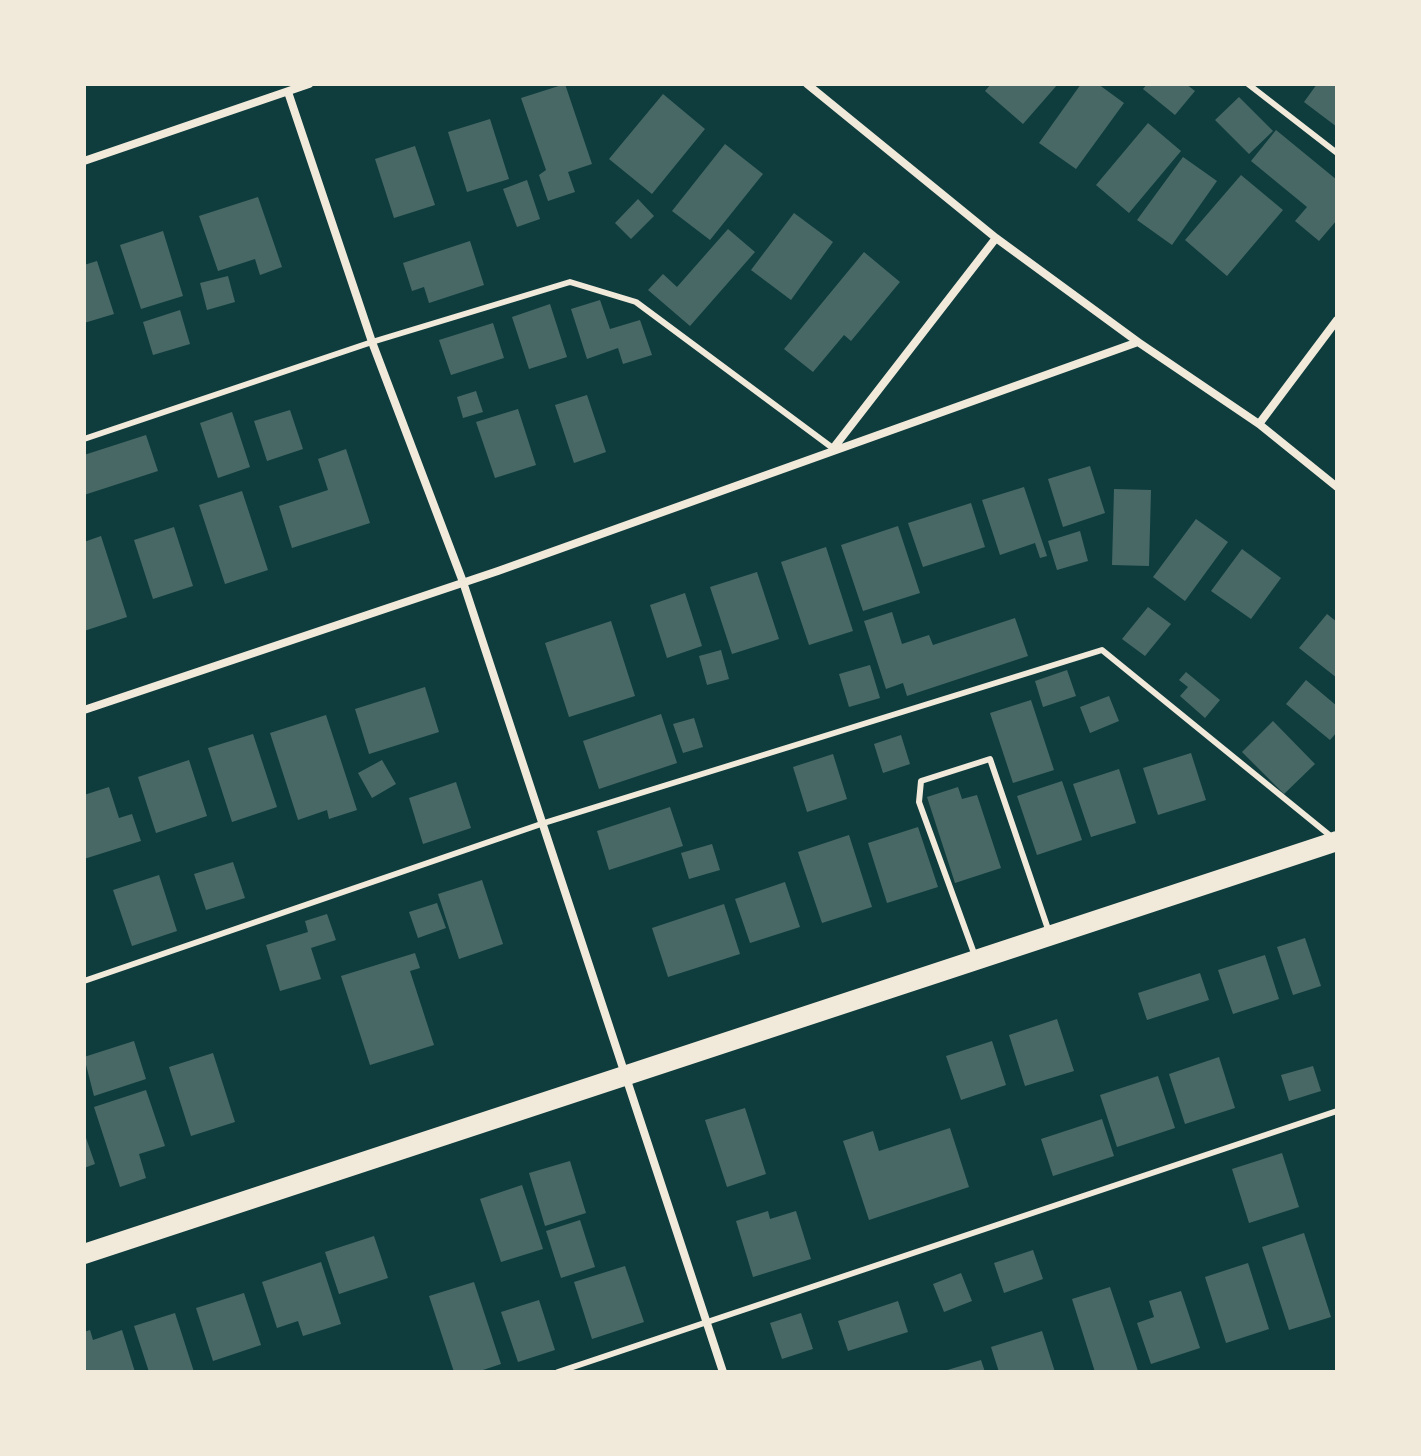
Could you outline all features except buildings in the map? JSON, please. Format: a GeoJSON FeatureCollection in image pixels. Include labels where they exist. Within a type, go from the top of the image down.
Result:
{"type":"FeatureCollection","features":[{"type":"Feature","properties":{"kind":"main road"},"geometry":{"type":"LineString","coordinates":[[84,1254],[1337,841]]}},
{"type":"Feature","properties":{"kind":"street"},"geometry":{"type":"LineString","coordinates":[[84,161],[309,84]]}},
{"type":"Feature","properties":{"kind":"street"},"geometry":{"type":"LineString","coordinates":[[807,84],[819,88],[996,238],[1138,342],[1259,424],[1337,487]]}},
{"type":"Feature","properties":{"kind":"street"},"geometry":{"type":"LineString","coordinates":[[288,92],[372,342],[463,582],[723,1372]]}},
{"type":"Feature","properties":{"kind":"street"},"geometry":{"type":"LineString","coordinates":[[834,449],[996,238]]}},
{"type":"Feature","properties":{"kind":"street"},"geometry":{"type":"LineString","coordinates":[[1259,424],[1337,320]]}},
{"type":"Feature","properties":{"kind":"street"},"geometry":{"type":"LineString","coordinates":[[84,710],[463,582],[1138,342]]}},
{"type":"Feature","properties":{"kind":"lane"},"geometry":{"type":"LineString","coordinates":[[1248,84],[1337,153]]}},
{"type":"Feature","properties":{"kind":"lane"},"geometry":{"type":"LineString","coordinates":[[84,439],[372,342],[570,282],[636,302],[834,449]]}},
{"type":"Feature","properties":{"kind":"lane"},"geometry":{"type":"LineString","coordinates":[[84,981],[544,823],[1102,650],[1337,841]]}},
{"type":"Feature","properties":{"kind":"lane"},"geometry":{"type":"LineString","coordinates":[[976,959],[919,802],[921,781],[990,759],[1050,935]]}},
{"type":"Feature","properties":{"kind":"lane"},"geometry":{"type":"LineString","coordinates":[[558,1372],[1337,1111]]}}]}
